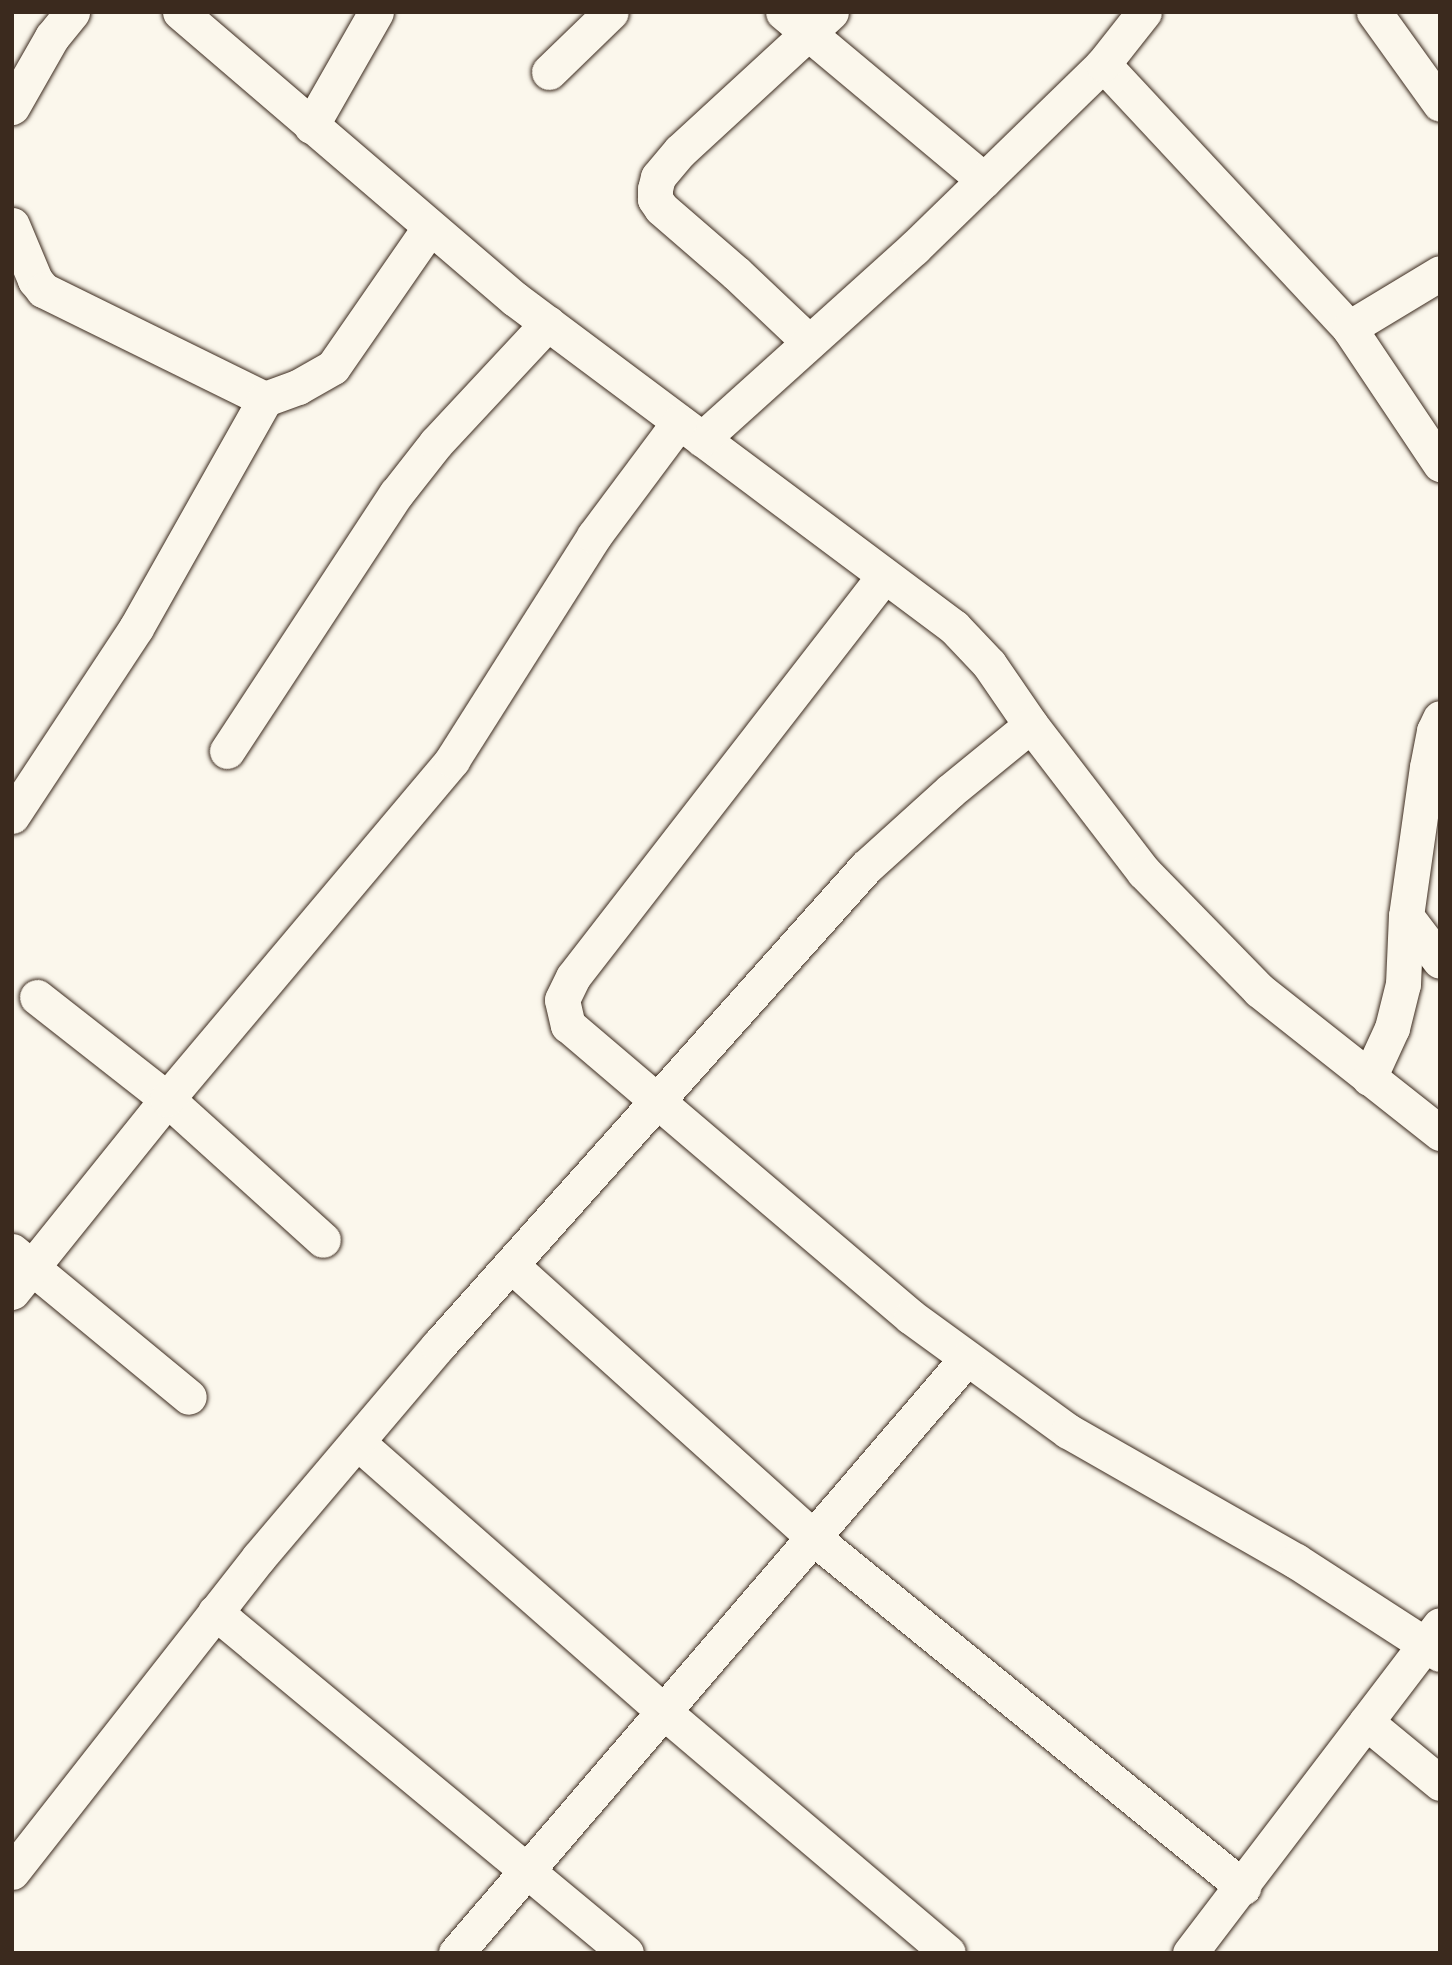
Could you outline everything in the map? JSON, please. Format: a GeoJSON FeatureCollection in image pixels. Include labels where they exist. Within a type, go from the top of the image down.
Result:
{"type":"FeatureCollection","features":[{"type":"Feature","properties":{"kind":"street"},"geometry":{"type":"LineString","coordinates":[[12,107],[52,37],[72,12]]}},
{"type":"Feature","properties":{"kind":"street"},"geometry":{"type":"LineString","coordinates":[[180,12],[430,227],[548,323],[954,627],[989,664],[1031,725],[1144,872],[1259,990],[1440,1133]]}},
{"type":"Feature","properties":{"kind":"street"},"geometry":{"type":"LineString","coordinates":[[311,126],[376,12]]}},
{"type":"Feature","properties":{"kind":"street"},"geometry":{"type":"LineString","coordinates":[[549,72],[611,12]]}},
{"type":"Feature","properties":{"kind":"street"},"geometry":{"type":"LineString","coordinates":[[783,12],[821,23],[984,180]]}},
{"type":"Feature","properties":{"kind":"street"},"geometry":{"type":"LineString","coordinates":[[189,1397],[19,1270],[167,1099],[452,760],[594,536],[691,431],[809,342],[984,180],[1103,64],[1144,12]]}},
{"type":"Feature","properties":{"kind":"street"},"geometry":{"type":"LineString","coordinates":[[1374,12],[1440,104]]}},
{"type":"Feature","properties":{"kind":"street"},"geometry":{"type":"LineString","coordinates":[[809,342],[736,273],[661,208],[655,199],[655,188],[658,177],[680,151],[821,23]]}},
{"type":"Feature","properties":{"kind":"street"},"geometry":{"type":"LineString","coordinates":[[1103,64],[1349,328],[1440,464]]}},
{"type":"Feature","properties":{"kind":"street"},"geometry":{"type":"LineString","coordinates":[[12,225],[35,280],[43,290],[265,399]]}},
{"type":"Feature","properties":{"kind":"street"},"geometry":{"type":"LineString","coordinates":[[12,816],[136,628],[265,399],[298,387],[333,367],[430,227]]}},
{"type":"Feature","properties":{"kind":"street"},"geometry":{"type":"LineString","coordinates":[[1349,328],[1440,273]]}},
{"type":"Feature","properties":{"kind":"street"},"geometry":{"type":"LineString","coordinates":[[227,751],[396,494],[436,443],[548,323]]}},
{"type":"Feature","properties":{"kind":"street"},"geometry":{"type":"LineString","coordinates":[[884,576],[603,935],[573,977],[562,1000],[568,1025],[911,1317],[1068,1431],[1435,1641],[1366,1722],[1243,1887],[1190,1953]]}},
{"type":"Feature","properties":{"kind":"street"},"geometry":{"type":"LineString","coordinates":[[1369,1077],[1392,1028],[1403,984],[1406,916],[1434,731],[1440,718]]}},
{"type":"Feature","properties":{"kind":"street"},"geometry":{"type":"LineString","coordinates":[[12,1872],[215,1612],[357,1442],[511,1265],[866,867],[950,791],[1031,725]]}},
{"type":"Feature","properties":{"kind":"street"},"geometry":{"type":"LineString","coordinates":[[1418,833],[1440,860]]}},
{"type":"Feature","properties":{"kind":"street"},"geometry":{"type":"LineString","coordinates":[[1406,916],[1440,961]]}},
{"type":"Feature","properties":{"kind":"street"},"geometry":{"type":"LineString","coordinates":[[37,997],[167,1099],[323,1240]]}},
{"type":"Feature","properties":{"kind":"street"},"geometry":{"type":"LineString","coordinates":[[511,1265],[815,1539],[1243,1887]]}},
{"type":"Feature","properties":{"kind":"street"},"geometry":{"type":"LineString","coordinates":[[456,1953],[815,1539],[967,1358]]}},
{"type":"Feature","properties":{"kind":"street"},"geometry":{"type":"LineString","coordinates":[[357,1442],[664,1712],[948,1953]]}},
{"type":"Feature","properties":{"kind":"street"},"geometry":{"type":"LineString","coordinates":[[215,1612],[626,1953]]}},
{"type":"Feature","properties":{"kind":"street"},"geometry":{"type":"LineString","coordinates":[[1366,1722],[1440,1783]]}}]}
